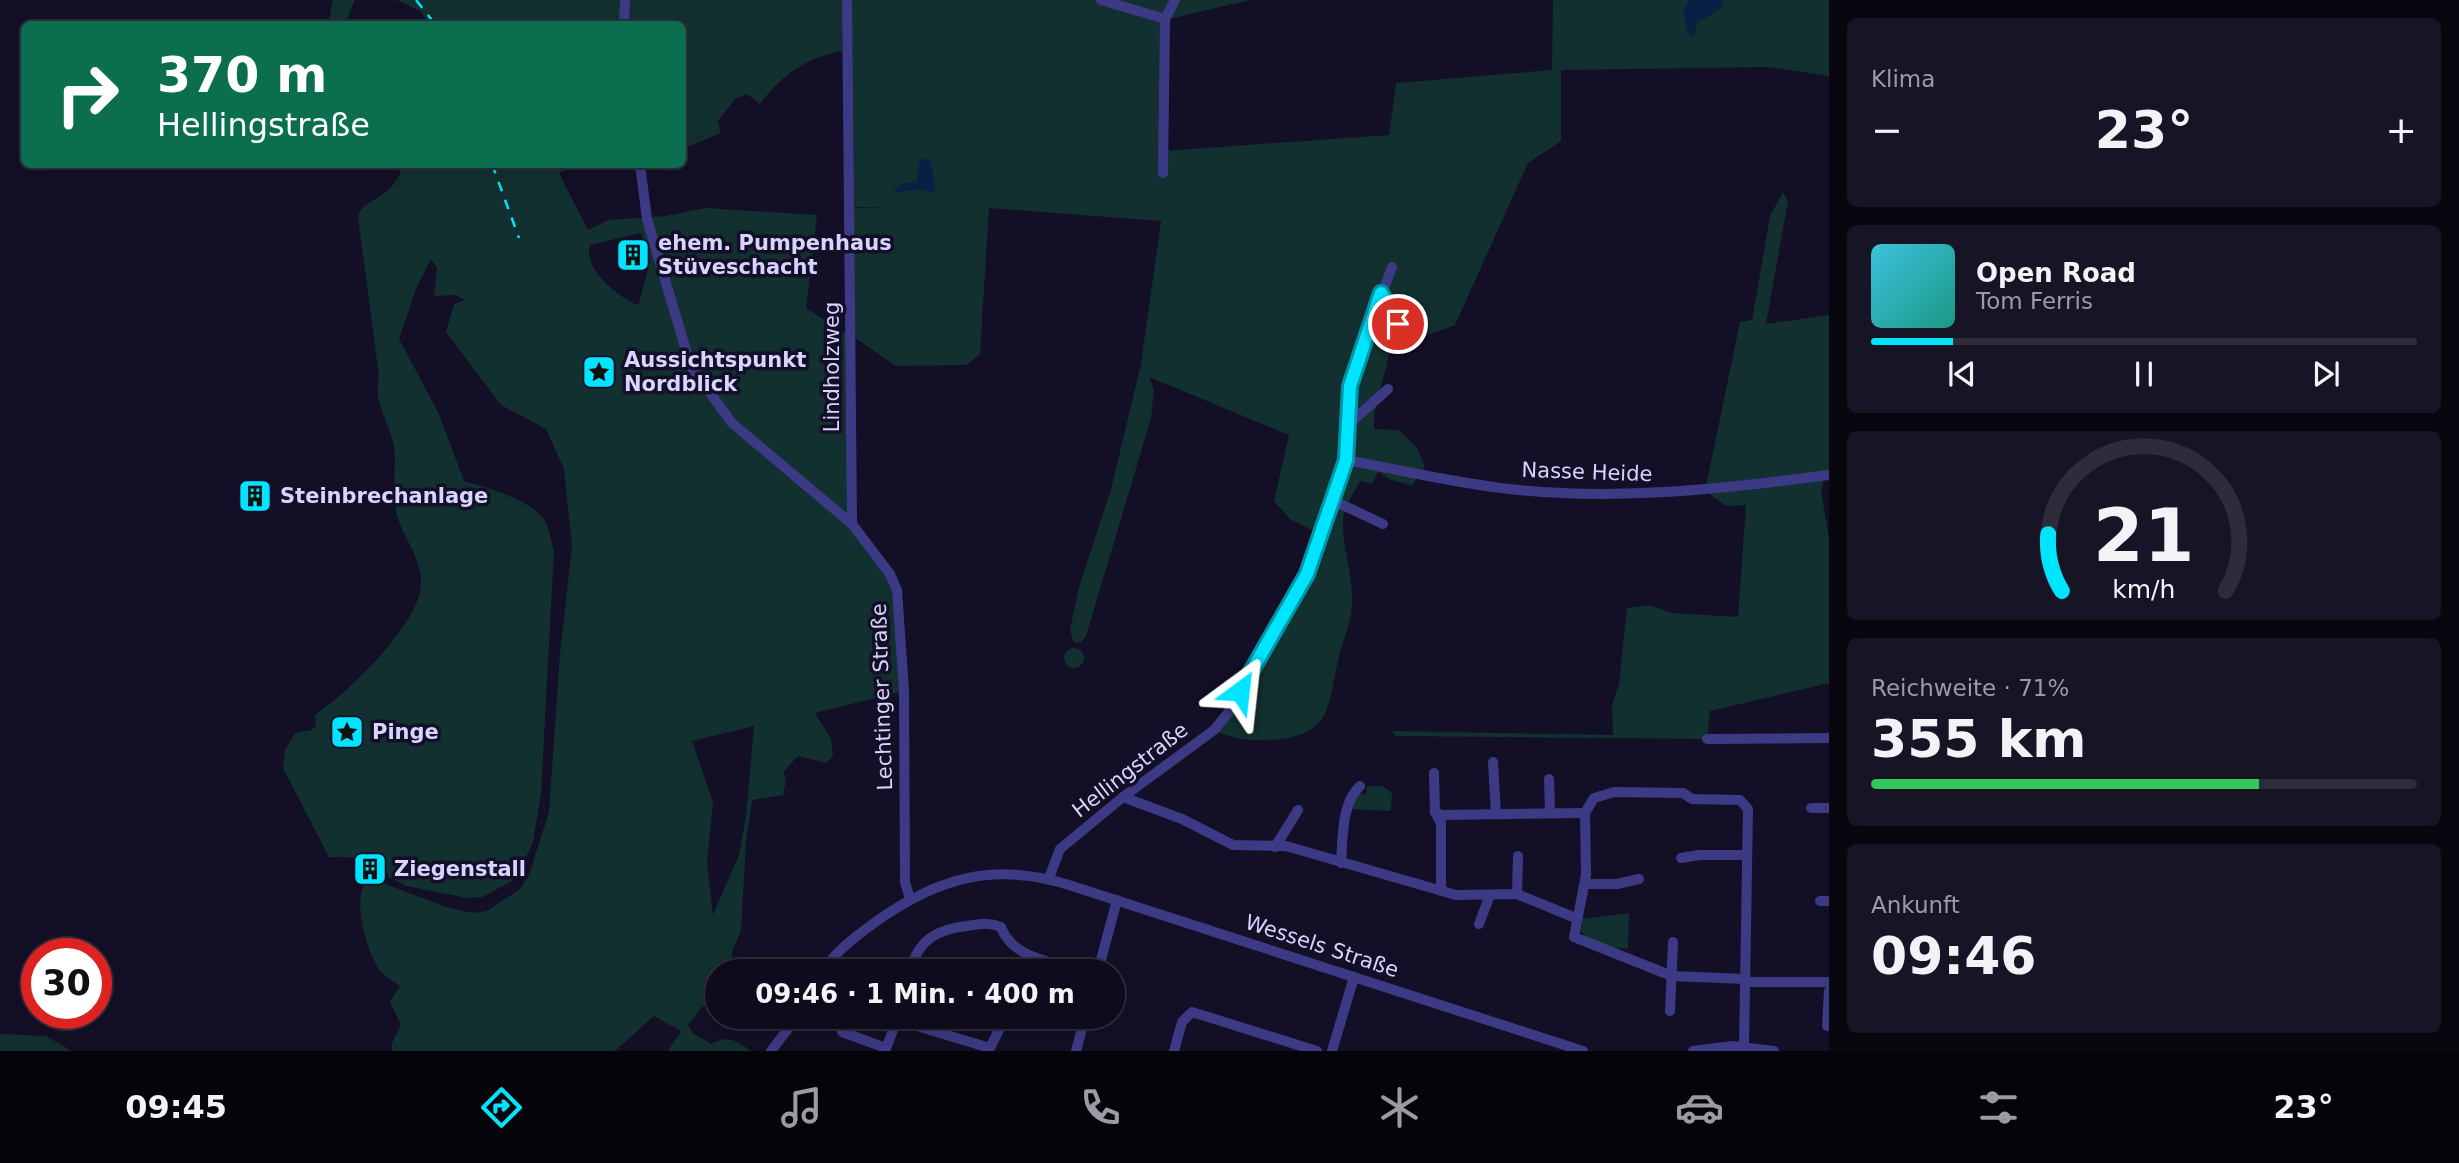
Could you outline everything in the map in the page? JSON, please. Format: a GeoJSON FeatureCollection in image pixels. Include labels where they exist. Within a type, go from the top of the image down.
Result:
{"type":"FeatureCollection","features":[{"type":"Feature","properties":{"kind":"street"},"geometry":{"type":"LineString","coordinates":[[624,21],[625,0]]}},
{"type":"Feature","properties":{"kind":"street","name":"Lindholzweg"},"geometry":{"type":"LineString","coordinates":[[847,0],[852,524]]}},
{"type":"Feature","properties":{"kind":"street"},"geometry":{"type":"LineString","coordinates":[[1101,0],[1165,19]]}},
{"type":"Feature","properties":{"kind":"street"},"geometry":{"type":"LineString","coordinates":[[1163,173],[1165,19],[1175,0]]}},
{"type":"Feature","properties":{"kind":"street","name":"Lechtinger Straße"},"geometry":{"type":"LineString","coordinates":[[641,168],[647,219],[691,367],[732,423],[852,524],[890,574],[898,598],[904,691],[905,882],[910,899]]}},
{"type":"Feature","properties":{"kind":"street","name":"Hellingstraße"},"geometry":{"type":"LineString","coordinates":[[1049,878],[1060,849],[1123,797],[1214,730],[1228,713],[1297,594],[1346,460],[1350,386],[1392,267]]}},
{"type":"Feature","properties":{"kind":"street"},"geometry":{"type":"LineString","coordinates":[[1381,293],[1398,324]]}},
{"type":"Feature","properties":{"kind":"street"},"geometry":{"type":"LineString","coordinates":[[1349,424],[1388,389]]}},
{"type":"Feature","properties":{"kind":"street","name":"Nasse Heide"},"geometry":{"type":"LineString","coordinates":[[1346,460],[1509,489],[1581,494],[1709,491],[1829,475]]}},
{"type":"Feature","properties":{"kind":"street"},"geometry":{"type":"LineString","coordinates":[[1332,500],[1382,524]]}},
{"type":"Feature","properties":{"kind":"street"},"geometry":{"type":"LineString","coordinates":[[1707,739],[1755,745],[1829,738]]}},
{"type":"Feature","properties":{"kind":"street"},"geometry":{"type":"LineString","coordinates":[[1493,762],[1496,814]]}},
{"type":"Feature","properties":{"kind":"street"},"geometry":{"type":"LineString","coordinates":[[1434,773],[1435,812],[1441,823],[1441,891]]}},
{"type":"Feature","properties":{"kind":"street"},"geometry":{"type":"LineString","coordinates":[[1549,779],[1549,813]]}},
{"type":"Feature","properties":{"kind":"street"},"geometry":{"type":"LineString","coordinates":[[1341,863],[1347,809],[1352,793],[1360,786]]}},
{"type":"Feature","properties":{"kind":"street"},"geometry":{"type":"LineString","coordinates":[[1744,1046],[1745,980],[1747,855],[1748,809],[1740,800],[1692,799],[1683,793],[1614,792],[1594,798],[1586,813],[1586,884],[1574,937],[1672,976],[1745,980],[1829,982]]}},
{"type":"Feature","properties":{"kind":"street"},"geometry":{"type":"LineString","coordinates":[[1123,797],[1182,819],[1233,845],[1286,846],[1456,895],[1517,894],[1577,921]]}},
{"type":"Feature","properties":{"kind":"street"},"geometry":{"type":"LineString","coordinates":[[1811,808],[1829,808]]}},
{"type":"Feature","properties":{"kind":"street"},"geometry":{"type":"LineString","coordinates":[[1275,847],[1298,810]]}},
{"type":"Feature","properties":{"kind":"street"},"geometry":{"type":"LineString","coordinates":[[1435,812],[1442,815],[1586,813]]}},
{"type":"Feature","properties":{"kind":"street"},"geometry":{"type":"LineString","coordinates":[[1681,858],[1699,855],[1747,855]]}},
{"type":"Feature","properties":{"kind":"street"},"geometry":{"type":"LineString","coordinates":[[1517,894],[1518,856]]}},
{"type":"Feature","properties":{"kind":"street","name":"Wessels Straße"},"geometry":{"type":"LineString","coordinates":[[833,959],[858,935],[910,899],[965,877],[1004,873],[1049,878],[1576,1050]]}},
{"type":"Feature","properties":{"kind":"street"},"geometry":{"type":"LineString","coordinates":[[1586,884],[1617,884],[1639,879]]}},
{"type":"Feature","properties":{"kind":"street"},"geometry":{"type":"LineString","coordinates":[[1479,924],[1489,895]]}},
{"type":"Feature","properties":{"kind":"street"},"geometry":{"type":"LineString","coordinates":[[1101,959],[1117,900]]}},
{"type":"Feature","properties":{"kind":"street"},"geometry":{"type":"LineString","coordinates":[[915,959],[920,946],[930,935],[949,928],[991,923],[1001,927],[1007,941],[1022,953],[1041,959]]}},
{"type":"Feature","properties":{"kind":"street"},"geometry":{"type":"LineString","coordinates":[[1670,1011],[1673,942]]}},
{"type":"Feature","properties":{"kind":"street"},"geometry":{"type":"LineString","coordinates":[[1332,1051],[1354,977]]}},
{"type":"Feature","properties":{"kind":"street"},"geometry":{"type":"LineString","coordinates":[[1827,1026],[1829,991]]}},
{"type":"Feature","properties":{"kind":"street"},"geometry":{"type":"LineString","coordinates":[[1174,1051],[1182,1022],[1192,1012],[1312,1050]]}},
{"type":"Feature","properties":{"kind":"street"},"geometry":{"type":"LineString","coordinates":[[771,1051],[788,1029]]}},
{"type":"Feature","properties":{"kind":"street"},"geometry":{"type":"LineString","coordinates":[[842,1032],[885,1049],[893,1029]]}},
{"type":"Feature","properties":{"kind":"street"},"geometry":{"type":"LineString","coordinates":[[931,1029],[989,1048],[999,1030]]}},
{"type":"Feature","properties":{"kind":"street"},"geometry":{"type":"LineString","coordinates":[[1076,1051],[1082,1029]]}},
{"type":"Feature","properties":{"kind":"street"},"geometry":{"type":"LineString","coordinates":[[1693,1051],[1744,1046],[1774,1051]]}},
{"type":"Feature","properties":{"kind":"green space"},"geometry":{"type":"Polygon","coordinates":[[[333,0],[355,0],[346,21],[329,21],[333,0]]]}},
{"type":"Feature","properties":{"kind":"green space"},"geometry":{"type":"Polygon","coordinates":[[[397,0],[843,0],[842,51],[818,57],[796,69],[760,104],[747,94],[735,99],[718,121],[721,133],[686,148],[686,21],[427,21],[420,11],[397,0]]]}},
{"type":"Feature","properties":{"kind":"green space"},"geometry":{"type":"Polygon","coordinates":[[[851,0],[1250,0],[1165,20],[1164,151],[1389,135],[1396,83],[1552,70],[1553,0],[1829,0],[1829,76],[1769,67],[1561,70],[1561,141],[1528,163],[1455,325],[1423,337],[1392,343],[1374,415],[1374,429],[1399,430],[1417,448],[1425,467],[1412,485],[1391,480],[1378,472],[1372,484],[1360,481],[1345,510],[1343,529],[1352,608],[1326,711],[1309,731],[1293,737],[1248,740],[1214,730],[1297,594],[1318,533],[1290,519],[1274,501],[1289,435],[1149,377],[1154,389],[1151,418],[1086,636],[1081,642],[1074,643],[1070,630],[1079,587],[1111,489],[1141,364],[1161,221],[989,208],[980,354],[967,365],[896,366],[854,337],[853,208],[890,208],[853,207],[851,0]]]}},
{"type":"Feature","properties":{"kind":"green space"},"geometry":{"type":"Polygon","coordinates":[[[401,168],[570,168],[559,173],[588,230],[608,220],[666,216],[705,208],[817,215],[806,308],[848,335],[852,524],[890,574],[904,691],[815,713],[831,739],[833,755],[827,763],[798,756],[783,772],[786,780],[783,795],[752,800],[746,841],[741,931],[732,959],[705,959],[705,1006],[688,1025],[693,1033],[711,1044],[728,1039],[752,1051],[668,1051],[681,1031],[654,1016],[615,1051],[392,1051],[392,1043],[401,1025],[390,1002],[400,986],[380,971],[369,949],[362,925],[360,902],[365,882],[375,880],[446,907],[473,913],[487,911],[520,889],[529,875],[549,812],[560,654],[572,546],[564,469],[546,429],[501,405],[446,332],[454,304],[465,300],[456,295],[434,296],[437,268],[431,259],[416,289],[399,339],[439,414],[464,481],[509,496],[532,508],[546,523],[554,550],[541,794],[533,842],[516,879],[482,897],[467,898],[406,886],[389,877],[380,864],[364,859],[329,857],[283,768],[285,750],[295,733],[312,730],[316,725],[315,715],[345,691],[381,656],[410,616],[418,598],[421,581],[417,562],[396,511],[394,450],[378,394],[379,376],[358,217],[365,206],[386,191],[399,176],[401,168]],[[641,233],[590,245],[591,263],[596,272],[619,294],[636,305],[639,303],[650,261],[641,233]],[[754,726],[692,741],[713,802],[707,862],[713,915],[739,855],[746,816],[754,726]]]}},
{"type":"Feature","properties":{"kind":"green space"},"geometry":{"type":"Polygon","coordinates":[[[1783,192],[1788,201],[1766,324],[1829,315],[1829,475],[1824,476],[1821,492],[1829,537],[1829,683],[1710,711],[1707,739],[1396,736],[1392,731],[1613,735],[1612,705],[1619,684],[1627,608],[1650,605],[1672,613],[1738,617],[1746,505],[1726,506],[1705,491],[1740,322],[1752,320],[1770,216],[1783,192]]]}},
{"type":"Feature","properties":{"kind":"green space"},"geometry":{"type":"Polygon","coordinates":[[[1070,648],[1078,648],[1084,658],[1078,668],[1070,668],[1064,662],[1064,654],[1070,648]]]}},
{"type":"Feature","properties":{"kind":"green space"},"geometry":{"type":"Polygon","coordinates":[[[1367,786],[1382,786],[1392,792],[1391,811],[1350,809],[1356,794],[1366,794],[1367,786]]]}},
{"type":"Feature","properties":{"kind":"green space"},"geometry":{"type":"Polygon","coordinates":[[[1629,913],[1628,949],[1597,943],[1581,931],[1583,919],[1629,913]]]}},
{"type":"Feature","properties":{"kind":"green space"},"geometry":{"type":"Polygon","coordinates":[[[0,1034],[46,1036],[72,1051],[0,1051],[0,1034]]]}},
{"type":"Feature","properties":{"kind":"water"},"geometry":{"type":"Polygon","coordinates":[[[1689,0],[1723,0],[1721,9],[1698,22],[1693,37],[1688,34],[1683,12],[1689,0]]]}},
{"type":"Feature","properties":{"kind":"water"},"geometry":{"type":"Polygon","coordinates":[[[925,158],[930,160],[936,187],[933,193],[917,189],[896,193],[894,190],[901,184],[917,181],[919,162],[925,158]]]}},
{"type":"Feature","properties":{"kind":"railway"},"geometry":{"type":"LineString","coordinates":[[416,0],[433,21]]}},
{"type":"Feature","properties":{"kind":"railway"},"geometry":{"type":"LineString","coordinates":[[493,168],[519,238]]}},
{"type":"Feature","properties":{"kind":"place","name":"ehem. Pumpenhaus Stüveschacht"},"geometry":{"type":"Point","coordinates":[633,255]}},
{"type":"Feature","properties":{"kind":"place","name":"Aussichtspunkt Nordblick"},"geometry":{"type":"Point","coordinates":[599,372]}},
{"type":"Feature","properties":{"kind":"place","name":"Steinbrechanlage"},"geometry":{"type":"Point","coordinates":[255,496]}},
{"type":"Feature","properties":{"kind":"place","name":"Pinge"},"geometry":{"type":"Point","coordinates":[347,732]}},
{"type":"Feature","properties":{"kind":"place","name":"Ziegenstall"},"geometry":{"type":"Point","coordinates":[370,869]}},
{"type":"Feature","properties":{"kind":"route"},"geometry":{"type":"LineString","coordinates":[[1240,691],[1307,574],[1346,460],[1350,386],[1381,293],[1398,324]]}}]}
